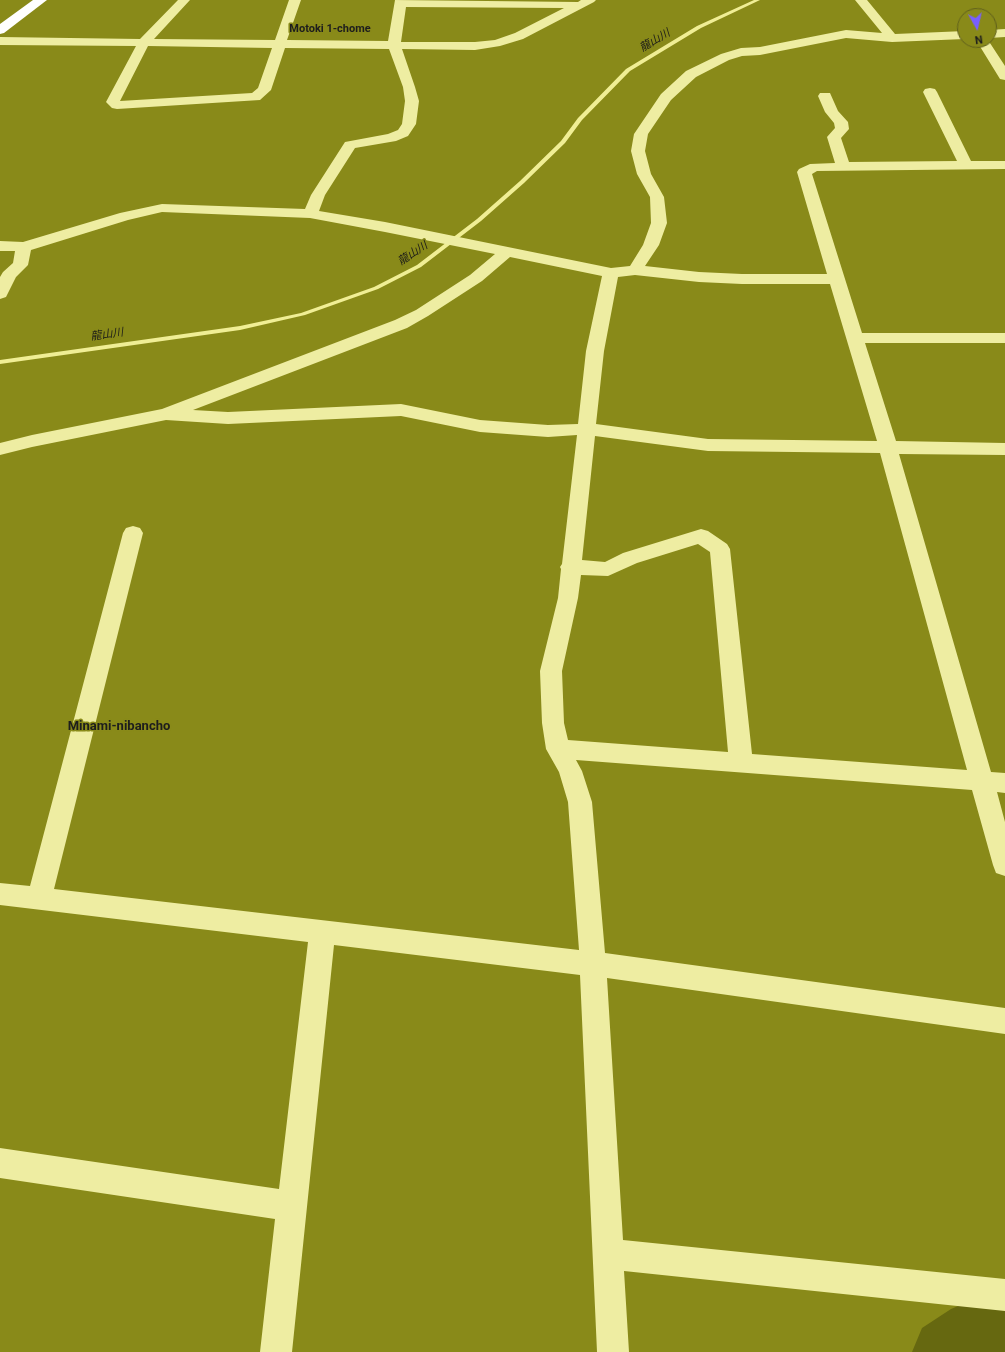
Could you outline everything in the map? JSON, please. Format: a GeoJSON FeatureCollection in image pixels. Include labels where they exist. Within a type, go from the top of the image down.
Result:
{"type":"FeatureCollection","features":[{"type":"Feature","properties":{"kind":"highway"},"geometry":{"type":"LineString","coordinates":[[0,30],[41,0]]}},
{"type":"Feature","properties":{"kind":"street"},"geometry":{"type":"LineString","coordinates":[[184,0],[144,42],[113,102],[116,105],[255,97],[264,90],[294,0]]}},
{"type":"Feature","properties":{"kind":"street"},"geometry":{"type":"LineString","coordinates":[[861,0],[901,42]]}},
{"type":"Feature","properties":{"kind":"street"},"geometry":{"type":"LineString","coordinates":[[310,214],[318,195],[350,145],[391,138],[403,133],[409,124],[412,101],[409,87],[394,45],[401,2],[585,2]]}},
{"type":"Feature","properties":{"kind":"street"},"geometry":{"type":"LineString","coordinates":[[0,41],[475,46],[496,43],[518,36],[585,2]]}},
{"type":"Feature","properties":{"kind":"street"},"geometry":{"type":"LineString","coordinates":[[635,270],[651,245],[659,223],[657,197],[644,174],[638,150],[641,134],[666,97],[691,74],[725,57],[741,52],[760,51],[846,34],[901,42],[957,36]]}},
{"type":"Feature","properties":{"kind":"street"},"geometry":{"type":"LineString","coordinates":[[988,48],[1004,72]]}},
{"type":"Feature","properties":{"kind":"street"},"geometry":{"type":"LineString","coordinates":[[930,92],[966,165]]}},
{"type":"Feature","properties":{"kind":"street"},"geometry":{"type":"LineString","coordinates":[[825,96],[832,112],[841,122],[842,129],[834,137],[843,166]]}},
{"type":"Feature","properties":{"kind":"street"},"geometry":{"type":"LineString","coordinates":[[1005,165],[966,165],[891,159],[843,166],[815,166],[804,172],[888,447],[1005,864]]}},
{"type":"Feature","properties":{"kind":"street"},"geometry":{"type":"LineString","coordinates":[[0,246],[24,247],[125,216],[162,208],[310,214],[385,227],[611,273],[635,270],[735,278],[837,279]]}},
{"type":"Feature","properties":{"kind":"street"},"geometry":{"type":"LineString","coordinates":[[0,294],[9,275],[20,265],[24,247]]}},
{"type":"Feature","properties":{"kind":"street"},"geometry":{"type":"LineString","coordinates":[[0,449],[32,441],[166,414],[401,324],[422,313],[476,278],[506,252]]}},
{"type":"Feature","properties":{"kind":"street"},"geometry":{"type":"LineString","coordinates":[[611,273],[595,351],[570,567],[568,598],[551,671],[553,723],[558,748],[570,771],[580,802],[593,964],[613,1352]]}},
{"type":"Feature","properties":{"kind":"street"},"geometry":{"type":"LineString","coordinates":[[855,338],[1005,338]]}},
{"type":"Feature","properties":{"kind":"street"},"geometry":{"type":"LineString","coordinates":[[166,414],[228,418],[400,410],[480,426],[548,431],[587,429],[708,445],[1005,449]]}},
{"type":"Feature","properties":{"kind":"street"},"geometry":{"type":"LineString","coordinates":[[40,899],[133,533]]}},
{"type":"Feature","properties":{"kind":"street"},"geometry":{"type":"LineString","coordinates":[[570,567],[608,569],[630,558],[701,536],[720,550],[741,762]]}},
{"type":"Feature","properties":{"kind":"street"},"geometry":{"type":"LineString","coordinates":[[558,748],[1005,783]]}},
{"type":"Feature","properties":{"kind":"street"},"geometry":{"type":"LineString","coordinates":[[0,894],[593,964],[1005,1021]]}},
{"type":"Feature","properties":{"kind":"street"},"geometry":{"type":"LineString","coordinates":[[276,1352],[322,933]]}},
{"type":"Feature","properties":{"kind":"street"},"geometry":{"type":"LineString","coordinates":[[0,1163],[292,1206]]}},
{"type":"Feature","properties":{"kind":"street"},"geometry":{"type":"LineString","coordinates":[[607,1254],[1005,1295]]}},
{"type":"Feature","properties":{"kind":"waterway","name":"龍山川"},"geometry":{"type":"LineString","coordinates":[[0,362],[240,328],[303,314],[376,288],[419,266],[479,220],[522,182],[563,142],[580,119],[628,70],[699,27],[758,0]]}},
{"type":"Feature","properties":{"kind":"waterway"},"geometry":{"type":"LineString","coordinates":[[946,1352],[975,1333],[1005,1327]]}},
{"type":"Feature","properties":{"kind":"district","name":"Motoki 1-chome"},"geometry":{"type":"Point","coordinates":[330,29]}},
{"type":"Feature","properties":{"kind":"district","name":"Minami-nibancho"},"geometry":{"type":"Point","coordinates":[119,727]}}]}
